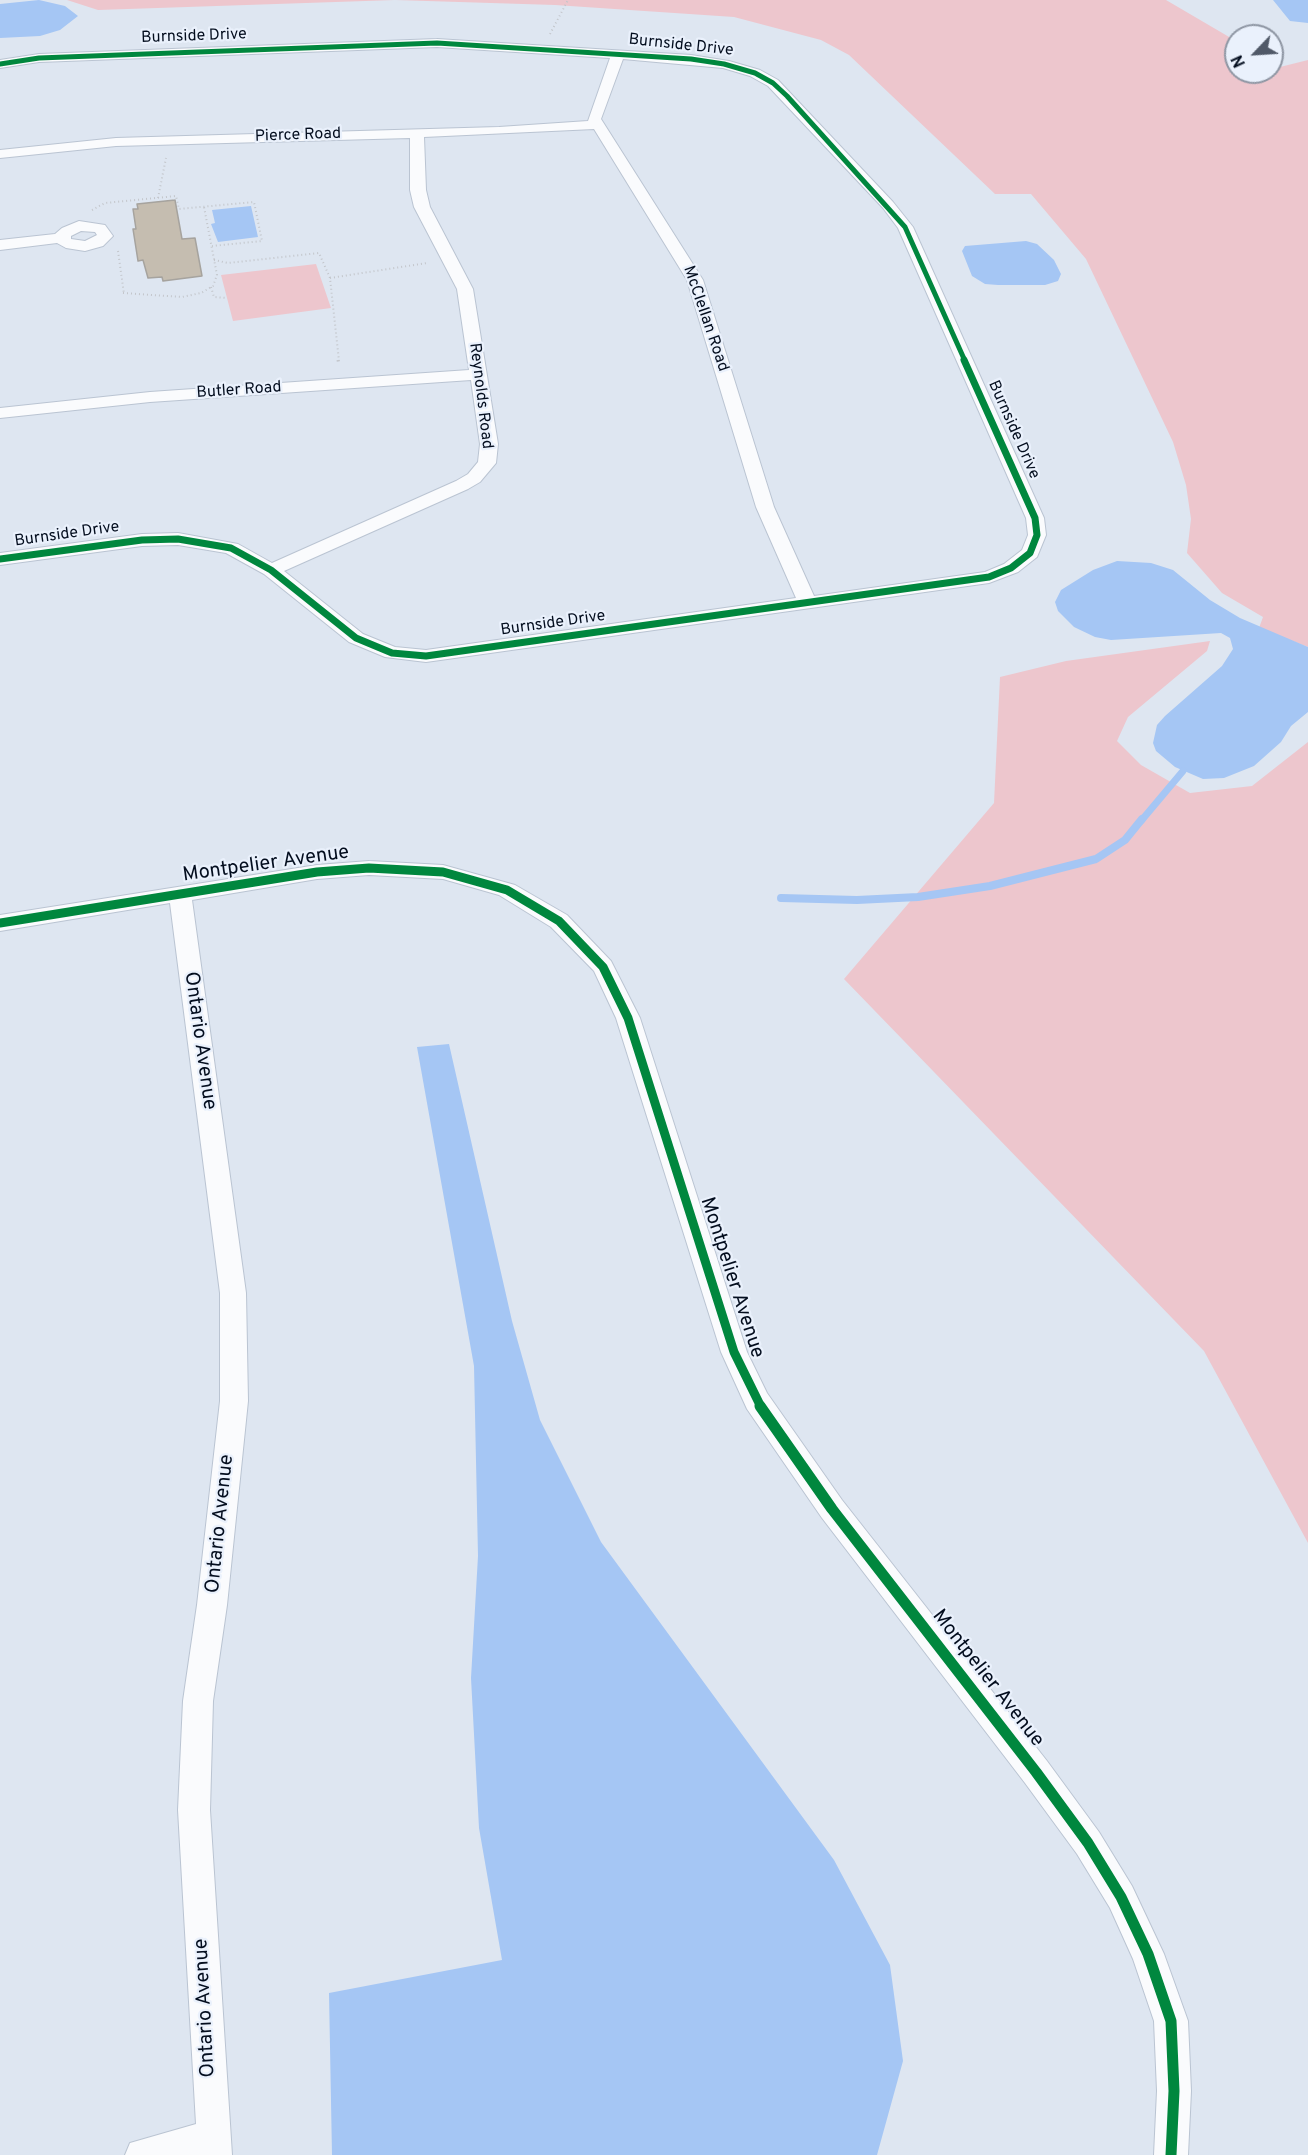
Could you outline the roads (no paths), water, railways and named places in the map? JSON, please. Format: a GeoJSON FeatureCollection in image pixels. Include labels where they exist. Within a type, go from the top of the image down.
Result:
{"type":"FeatureCollection","features":[{"type":"Feature","properties":{"kind":"street","name":"Burnside Drive"},"geometry":{"type":"LineString","coordinates":[[0,64],[39,58],[436,43],[709,61],[745,69],[767,79],[786,96],[902,222],[915,246],[1035,518],[1037,535],[1030,553],[1011,568],[989,577],[807,601],[463,652],[410,655],[372,647],[356,638],[271,570],[231,548],[178,539],[142,540],[0,559]]}},
{"type":"Feature","properties":{"kind":"street"},"geometry":{"type":"LineString","coordinates":[[596,124],[595,114],[618,54]]}},
{"type":"Feature","properties":{"kind":"street","name":"Pierce Road"},"geometry":{"type":"LineString","coordinates":[[0,154],[106,143],[499,131],[596,124]]}},
{"type":"Feature","properties":{"kind":"street","name":"McClellan Road"},"geometry":{"type":"LineString","coordinates":[[596,124],[684,259],[695,280],[765,507],[807,601]]}},
{"type":"Feature","properties":{"kind":"street","name":"Reynolds Road"},"geometry":{"type":"LineString","coordinates":[[271,570],[474,478],[487,463],[489,444],[465,289],[422,207],[417,133]]}},
{"type":"Feature","properties":{"kind":"street"},"geometry":{"type":"LineString","coordinates":[[0,245],[62,238],[66,243],[78,246],[91,245],[105,237],[104,230],[87,226]]}},
{"type":"Feature","properties":{"kind":"street","name":"Butler Road"},"geometry":{"type":"LineString","coordinates":[[0,413],[112,400],[479,374]]}},
{"type":"Feature","properties":{"kind":"street","name":"Montpelier Avenue"},"geometry":{"type":"LineString","coordinates":[[0,922],[180,896],[317,872],[369,868],[443,872],[507,890],[559,921],[603,967],[628,1018],[734,1352],[758,1401],[832,1509],[1036,1772],[1088,1843],[1121,1897],[1148,1954],[1171,2021],[1174,2091],[1171,2155]]}},
{"type":"Feature","properties":{"kind":"street","name":"Ontario Avenue"},"geometry":{"type":"LineString","coordinates":[[180,896],[233,1293],[234,1401],[212,1605],[198,1701],[194,1810],[214,2146]]}},
{"type":"Feature","properties":{"kind":"street"},"geometry":{"type":"LineString","coordinates":[[142,2155],[214,2146]]}},
{"type":"Feature","properties":{"kind":"water"},"geometry":{"type":"Polygon","coordinates":[[[39,0],[65,6],[78,16],[60,30],[40,36],[0,38],[0,4],[39,0]]]}},
{"type":"Feature","properties":{"kind":"water"},"geometry":{"type":"Polygon","coordinates":[[[1273,0],[1308,0],[1308,23],[1290,21],[1273,0]]]}},
{"type":"Feature","properties":{"kind":"water"},"geometry":{"type":"Polygon","coordinates":[[[251,206],[258,237],[218,242],[211,224],[215,223],[212,210],[251,206]]]}},
{"type":"Feature","properties":{"kind":"water"},"geometry":{"type":"Polygon","coordinates":[[[1026,241],[1037,244],[1054,260],[1061,274],[1058,281],[1045,285],[985,284],[972,276],[962,251],[965,246],[1026,241]]]}},
{"type":"Feature","properties":{"kind":"water"},"geometry":{"type":"Polygon","coordinates":[[[1117,561],[1151,563],[1173,570],[1210,600],[1240,618],[1308,647],[1308,712],[1291,726],[1281,742],[1254,766],[1224,778],[1203,779],[1175,767],[1156,751],[1153,743],[1157,725],[1165,716],[1222,666],[1233,649],[1230,638],[1221,633],[1111,640],[1095,637],[1074,627],[1058,611],[1055,602],[1061,590],[1093,570],[1117,561]]]}},
{"type":"Feature","properties":{"kind":"water"},"geometry":{"type":"Polygon","coordinates":[[[449,1044],[512,1321],[540,1420],[601,1542],[834,1860],[890,1965],[903,2061],[877,2155],[332,2155],[329,1993],[502,1960],[479,1828],[471,1678],[478,1556],[474,1366],[417,1047],[449,1044]]]}},
{"type":"Feature","properties":{"kind":"waterway"},"geometry":{"type":"LineString","coordinates":[[1141,821],[1183,771]]}},
{"type":"Feature","properties":{"kind":"waterway"},"geometry":{"type":"LineString","coordinates":[[781,898],[857,900],[918,897],[990,886],[1096,859],[1125,840],[1142,819]]}}]}
